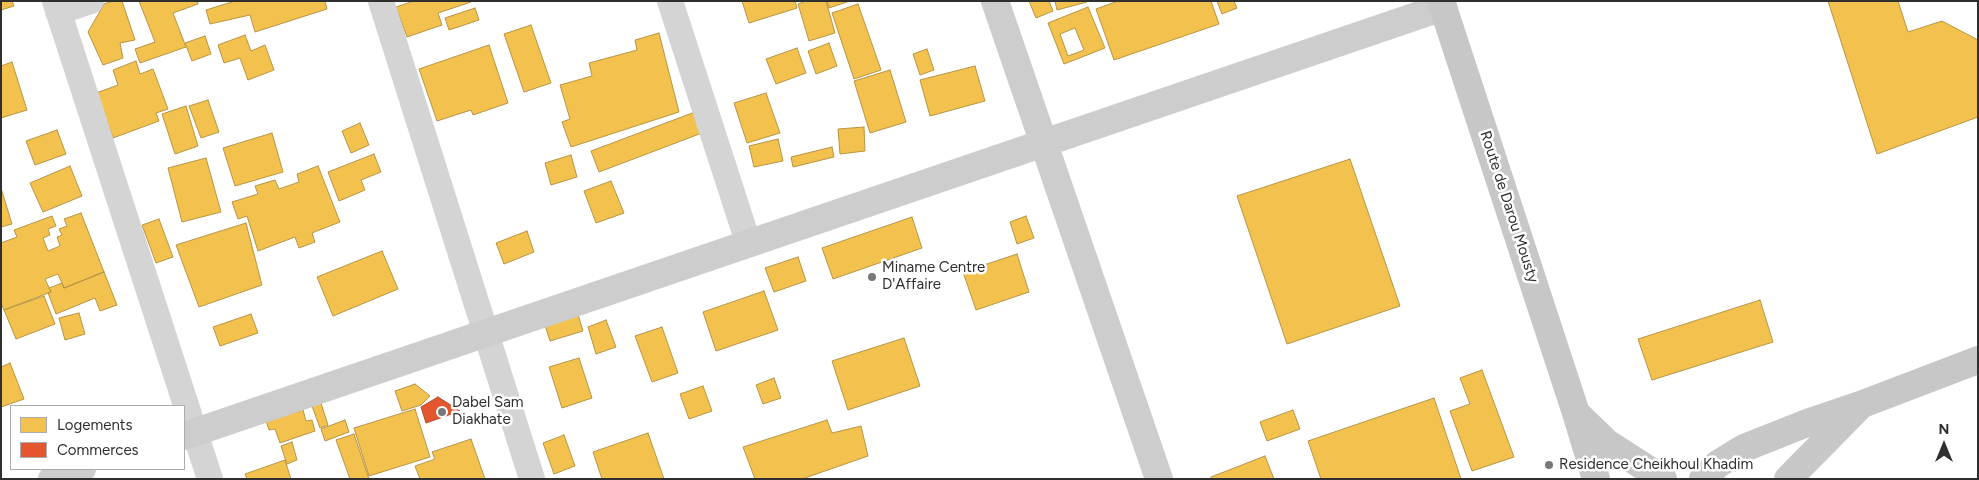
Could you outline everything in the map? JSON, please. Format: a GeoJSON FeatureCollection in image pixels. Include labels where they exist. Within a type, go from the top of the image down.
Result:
{"type":"FeatureCollection","features":[{"type":"Feature","properties":{"kind":"main road"},"geometry":{"type":"LineString","coordinates":[[995,1],[1159,479]]}},
{"type":"Feature","properties":{"kind":"main road"},"geometry":{"type":"LineString","coordinates":[[189,434],[1442,4]]}},
{"type":"Feature","properties":{"kind":"main road","name":"Route de Darou Mousty"},"geometry":{"type":"LineString","coordinates":[[1442,4],[1596,479]]}},
{"type":"Feature","properties":{"kind":"main road"},"geometry":{"type":"LineString","coordinates":[[1703,479],[1718,464],[1744,448],[1978,360]]}},
{"type":"Feature","properties":{"kind":"main road"},"geometry":{"type":"LineString","coordinates":[[1788,479],[1860,405]]}},
{"type":"Feature","properties":{"kind":"main road"},"geometry":{"type":"LineString","coordinates":[[1576,413],[1607,443],[1663,479]]}},
{"type":"Feature","properties":{"kind":"main road"},"geometry":{"type":"LineString","coordinates":[[52,479],[79,470]]}},
{"type":"Feature","properties":{"kind":"street"},"geometry":{"type":"LineString","coordinates":[[90,1],[56,7],[180,405]]}},
{"type":"Feature","properties":{"kind":"street"},"geometry":{"type":"LineString","coordinates":[[381,1],[532,479]]}},
{"type":"Feature","properties":{"kind":"street"},"geometry":{"type":"LineString","coordinates":[[670,1],[748,242]]}},
{"type":"Feature","properties":{"kind":"street"},"geometry":{"type":"LineString","coordinates":[[185,421],[210,479]]}},
{"type":"Feature","properties":{"kind":"building: Logements"},"geometry":{"type":"Polygon","coordinates":[[[1,1],[12,1],[14,6],[1,10],[1,1]]]}},
{"type":"Feature","properties":{"kind":"building: Logements"},"geometry":{"type":"Polygon","coordinates":[[[122,1],[135,40],[120,43],[123,58],[103,65],[88,32],[104,4],[122,1]]]}},
{"type":"Feature","properties":{"kind":"building: Logements"},"geometry":{"type":"Polygon","coordinates":[[[139,1],[197,1],[198,4],[173,13],[186,47],[140,63],[135,49],[155,42],[139,1]]]}},
{"type":"Feature","properties":{"kind":"building: Logements"},"geometry":{"type":"Polygon","coordinates":[[[235,1],[325,1],[327,9],[255,32],[250,15],[210,24],[206,10],[235,1]]]}},
{"type":"Feature","properties":{"kind":"building: Logements"},"geometry":{"type":"Polygon","coordinates":[[[414,1],[471,2],[438,13],[442,25],[407,37],[396,7],[414,1]]]}},
{"type":"Feature","properties":{"kind":"building: Logements"},"geometry":{"type":"Polygon","coordinates":[[[742,1],[795,1],[797,8],[749,23],[742,1]]]}},
{"type":"Feature","properties":{"kind":"building: Logements"},"geometry":{"type":"Polygon","coordinates":[[[806,1],[826,1],[835,33],[809,41],[798,4],[806,1]]]}},
{"type":"Feature","properties":{"kind":"building: Logements"},"geometry":{"type":"Polygon","coordinates":[[[827,1],[850,1],[829,8],[827,1]]]}},
{"type":"Feature","properties":{"kind":"building: Logements"},"geometry":{"type":"Polygon","coordinates":[[[1029,1],[1049,1],[1053,11],[1036,18],[1029,1]]]}},
{"type":"Feature","properties":{"kind":"building: Logements"},"geometry":{"type":"Polygon","coordinates":[[[1055,1],[1087,1],[1087,2],[1057,10],[1055,1]]]}},
{"type":"Feature","properties":{"kind":"building: Logements"},"geometry":{"type":"Polygon","coordinates":[[[1118,1],[1211,1],[1219,24],[1114,60],[1096,9],[1118,1]]]}},
{"type":"Feature","properties":{"kind":"building: Logements"},"geometry":{"type":"Polygon","coordinates":[[[1217,1],[1234,1],[1237,8],[1222,14],[1217,1]]]}},
{"type":"Feature","properties":{"kind":"building: Logements"},"geometry":{"type":"Polygon","coordinates":[[[1828,1],[1898,1],[1908,32],[1942,21],[1978,40],[1978,117],[1877,154],[1828,1]]]}},
{"type":"Feature","properties":{"kind":"building: Logements"},"geometry":{"type":"Polygon","coordinates":[[[858,4],[881,70],[854,79],[832,13],[858,4]]]}},
{"type":"Feature","properties":{"kind":"building: Logements"},"geometry":{"type":"Polygon","coordinates":[[[1088,7],[1105,48],[1064,64],[1048,23],[1088,7]],[[1075,28],[1060,34],[1068,56],[1084,50],[1075,28]]]}},
{"type":"Feature","properties":{"kind":"building: Logements"},"geometry":{"type":"Polygon","coordinates":[[[475,8],[479,20],[449,30],[445,18],[475,8]]]}},
{"type":"Feature","properties":{"kind":"building: Logements"},"geometry":{"type":"Polygon","coordinates":[[[531,25],[551,83],[524,92],[504,34],[531,25]]]}},
{"type":"Feature","properties":{"kind":"building: Logements"},"geometry":{"type":"Polygon","coordinates":[[[659,33],[679,112],[571,147],[562,122],[570,119],[560,85],[592,76],[589,63],[637,50],[635,40],[659,33]]]}},
{"type":"Feature","properties":{"kind":"building: Logements"},"geometry":{"type":"Polygon","coordinates":[[[245,35],[251,51],[265,45],[274,70],[248,80],[240,58],[224,63],[218,45],[245,35]]]}},
{"type":"Feature","properties":{"kind":"building: Logements"},"geometry":{"type":"Polygon","coordinates":[[[205,36],[211,54],[192,61],[185,43],[205,36]]]}},
{"type":"Feature","properties":{"kind":"building: Logements"},"geometry":{"type":"Polygon","coordinates":[[[829,43],[837,66],[816,74],[808,51],[829,43]]]}},
{"type":"Feature","properties":{"kind":"building: Logements"},"geometry":{"type":"Polygon","coordinates":[[[489,45],[508,103],[473,115],[471,110],[437,121],[419,69],[489,45]]]}},
{"type":"Feature","properties":{"kind":"building: Logements"},"geometry":{"type":"Polygon","coordinates":[[[797,48],[806,73],[776,84],[766,59],[797,48]]]}},
{"type":"Feature","properties":{"kind":"building: Logements"},"geometry":{"type":"Polygon","coordinates":[[[927,49],[934,70],[920,75],[913,54],[927,49]]]}},
{"type":"Feature","properties":{"kind":"building: Logements"},"geometry":{"type":"Polygon","coordinates":[[[136,61],[140,74],[153,69],[168,109],[156,113],[159,121],[113,138],[96,93],[118,85],[113,70],[136,61]]]}},
{"type":"Feature","properties":{"kind":"building: Logements"},"geometry":{"type":"Polygon","coordinates":[[[12,62],[27,110],[1,118],[1,66],[12,62]]]}},
{"type":"Feature","properties":{"kind":"building: Logements"},"geometry":{"type":"Polygon","coordinates":[[[975,66],[985,101],[930,116],[920,80],[975,66]]]}},
{"type":"Feature","properties":{"kind":"building: Logements"},"geometry":{"type":"Polygon","coordinates":[[[890,70],[906,122],[870,133],[854,81],[890,70]]]}},
{"type":"Feature","properties":{"kind":"building: Logements"},"geometry":{"type":"Polygon","coordinates":[[[766,93],[780,133],[747,143],[734,103],[766,93]]]}},
{"type":"Feature","properties":{"kind":"building: Logements"},"geometry":{"type":"Polygon","coordinates":[[[208,100],[219,132],[201,138],[189,106],[208,100]]]}},
{"type":"Feature","properties":{"kind":"building: Logements"},"geometry":{"type":"Polygon","coordinates":[[[186,106],[198,146],[175,154],[162,114],[186,106]]]}},
{"type":"Feature","properties":{"kind":"building: Logements"},"geometry":{"type":"Polygon","coordinates":[[[695,112],[702,133],[599,172],[591,151],[695,112]]]}},
{"type":"Feature","properties":{"kind":"building: Logements"},"geometry":{"type":"Polygon","coordinates":[[[360,123],[369,145],[351,153],[342,131],[360,123]]]}},
{"type":"Feature","properties":{"kind":"building: Logements"},"geometry":{"type":"Polygon","coordinates":[[[864,127],[865,151],[840,154],[838,129],[864,127]]]}},
{"type":"Feature","properties":{"kind":"building: Logements"},"geometry":{"type":"Polygon","coordinates":[[[57,130],[66,154],[35,165],[26,141],[57,130]]]}},
{"type":"Feature","properties":{"kind":"building: Logements"},"geometry":{"type":"Polygon","coordinates":[[[272,133],[283,172],[235,186],[223,148],[272,133]]]}},
{"type":"Feature","properties":{"kind":"building: Logements"},"geometry":{"type":"Polygon","coordinates":[[[778,139],[783,161],[754,167],[749,146],[778,139]]]}},
{"type":"Feature","properties":{"kind":"building: Logements"},"geometry":{"type":"Polygon","coordinates":[[[832,147],[834,157],[793,167],[791,157],[832,147]]]}},
{"type":"Feature","properties":{"kind":"building: Logements"},"geometry":{"type":"Polygon","coordinates":[[[374,154],[381,172],[361,180],[365,190],[339,201],[328,172],[374,154]]]}},
{"type":"Feature","properties":{"kind":"building: Logements"},"geometry":{"type":"Polygon","coordinates":[[[571,155],[577,177],[551,185],[545,163],[571,155]]]}},
{"type":"Feature","properties":{"kind":"building: Logements"},"geometry":{"type":"Polygon","coordinates":[[[206,158],[221,212],[182,222],[168,168],[206,158]]]}},
{"type":"Feature","properties":{"kind":"building: Logements"},"geometry":{"type":"Polygon","coordinates":[[[1350,159],[1400,306],[1287,344],[1237,196],[1350,159]]]}},
{"type":"Feature","properties":{"kind":"building: Logements"},"geometry":{"type":"Polygon","coordinates":[[[70,166],[82,196],[43,212],[30,183],[70,166]]]}},
{"type":"Feature","properties":{"kind":"building: Logements"},"geometry":{"type":"Polygon","coordinates":[[[318,166],[340,222],[312,233],[315,242],[299,248],[295,237],[258,251],[247,216],[238,219],[232,202],[258,194],[255,186],[275,180],[279,189],[299,182],[297,174],[318,166]]]}},
{"type":"Feature","properties":{"kind":"building: Logements"},"geometry":{"type":"Polygon","coordinates":[[[611,181],[624,213],[596,223],[584,191],[611,181]]]}},
{"type":"Feature","properties":{"kind":"building: Logements"},"geometry":{"type":"Polygon","coordinates":[[[1,188],[12,224],[1,227],[1,188]]]}},
{"type":"Feature","properties":{"kind":"building: Logements"},"geometry":{"type":"Polygon","coordinates":[[[81,213],[104,272],[64,288],[58,274],[45,279],[51,292],[4,310],[1,303],[1,243],[17,237],[14,230],[52,216],[56,226],[48,229],[50,235],[43,238],[48,251],[60,246],[57,237],[62,235],[59,229],[67,226],[64,219],[81,213]]]}},
{"type":"Feature","properties":{"kind":"building: Logements"},"geometry":{"type":"Polygon","coordinates":[[[1026,216],[1034,238],[1017,244],[1010,222],[1026,216]]]}},
{"type":"Feature","properties":{"kind":"building: Logements"},"geometry":{"type":"Polygon","coordinates":[[[912,217],[922,248],[833,279],[822,248],[912,217]]]}},
{"type":"Feature","properties":{"kind":"building: Logements"},"geometry":{"type":"Polygon","coordinates":[[[159,219],[173,257],[156,263],[142,225],[159,219]]]}},
{"type":"Feature","properties":{"kind":"building: Logements"},"geometry":{"type":"Polygon","coordinates":[[[246,223],[262,285],[199,307],[176,245],[246,223]]]}},
{"type":"Feature","properties":{"kind":"building: Logements"},"geometry":{"type":"Polygon","coordinates":[[[527,231],[534,252],[504,264],[496,243],[527,231]]]}},
{"type":"Feature","properties":{"kind":"building: Logements"},"geometry":{"type":"Polygon","coordinates":[[[382,251],[398,289],[333,316],[317,277],[382,251]]]}},
{"type":"Feature","properties":{"kind":"building: Logements"},"geometry":{"type":"Polygon","coordinates":[[[1017,254],[1029,292],[976,310],[963,272],[1017,254]]]}},
{"type":"Feature","properties":{"kind":"building: Logements"},"geometry":{"type":"Polygon","coordinates":[[[798,257],[806,281],[774,292],[765,268],[798,257]]]}},
{"type":"Feature","properties":{"kind":"building: Logements"},"geometry":{"type":"Polygon","coordinates":[[[104,272],[117,305],[100,311],[95,298],[56,314],[48,293],[51,292],[49,288],[62,283],[64,288],[104,272]]]}},
{"type":"Feature","properties":{"kind":"building: Logements"},"geometry":{"type":"Polygon","coordinates":[[[764,291],[778,330],[716,351],[703,312],[764,291]]]}},
{"type":"Feature","properties":{"kind":"building: Logements"},"geometry":{"type":"Polygon","coordinates":[[[44,296],[55,324],[16,339],[4,310],[44,296]]]}},
{"type":"Feature","properties":{"kind":"building: Logements"},"geometry":{"type":"Polygon","coordinates":[[[1760,300],[1773,342],[1652,380],[1638,339],[1760,300]]]}},
{"type":"Feature","properties":{"kind":"building: Logements"},"geometry":{"type":"Polygon","coordinates":[[[577,311],[583,331],[550,341],[544,322],[577,311]]]}},
{"type":"Feature","properties":{"kind":"building: Logements"},"geometry":{"type":"Polygon","coordinates":[[[79,313],[85,334],[65,340],[59,318],[79,313]]]}},
{"type":"Feature","properties":{"kind":"building: Logements"},"geometry":{"type":"Polygon","coordinates":[[[251,314],[258,333],[220,346],[213,327],[251,314]]]}},
{"type":"Feature","properties":{"kind":"building: Logements"},"geometry":{"type":"Polygon","coordinates":[[[606,320],[616,347],[596,354],[588,327],[606,320]]]}},
{"type":"Feature","properties":{"kind":"building: Logements"},"geometry":{"type":"Polygon","coordinates":[[[662,327],[678,373],[652,382],[635,336],[662,327]]]}},
{"type":"Feature","properties":{"kind":"building: Logements"},"geometry":{"type":"Polygon","coordinates":[[[904,338],[920,386],[848,410],[832,361],[904,338]]]}},
{"type":"Feature","properties":{"kind":"building: Logements"},"geometry":{"type":"Polygon","coordinates":[[[579,358],[592,398],[562,408],[549,367],[579,358]]]}},
{"type":"Feature","properties":{"kind":"building: Logements"},"geometry":{"type":"Polygon","coordinates":[[[10,363],[24,399],[1,407],[1,367],[10,363]]]}},
{"type":"Feature","properties":{"kind":"building: Logements"},"geometry":{"type":"Polygon","coordinates":[[[1482,370],[1514,457],[1472,471],[1450,411],[1470,404],[1460,378],[1482,370]]]}},
{"type":"Feature","properties":{"kind":"building: Logements"},"geometry":{"type":"Polygon","coordinates":[[[774,378],[781,398],[763,404],[756,385],[774,378]]]}},
{"type":"Feature","properties":{"kind":"building: Logements"},"geometry":{"type":"Polygon","coordinates":[[[415,384],[430,396],[421,405],[402,411],[395,391],[415,384]]]}},
{"type":"Feature","properties":{"kind":"building: Logements"},"geometry":{"type":"Polygon","coordinates":[[[703,386],[712,411],[689,419],[680,394],[703,386]]]}},
{"type":"Feature","properties":{"kind":"building: Logements"},"geometry":{"type":"Polygon","coordinates":[[[1434,398],[1461,479],[1321,479],[1308,441],[1434,398]]]}},
{"type":"Feature","properties":{"kind":"building: Logements"},"geometry":{"type":"Polygon","coordinates":[[[321,403],[328,425],[320,428],[312,406],[321,403]]]}},
{"type":"Feature","properties":{"kind":"building: Logements"},"geometry":{"type":"Polygon","coordinates":[[[415,409],[430,457],[369,476],[354,428],[415,409]]]}},
{"type":"Feature","properties":{"kind":"building: Logements"},"geometry":{"type":"Polygon","coordinates":[[[303,410],[306,421],[312,420],[315,431],[280,443],[275,429],[269,430],[266,421],[303,410]]]}},
{"type":"Feature","properties":{"kind":"building: Logements"},"geometry":{"type":"Polygon","coordinates":[[[1293,410],[1300,429],[1267,441],[1260,422],[1293,410]]]}},
{"type":"Feature","properties":{"kind":"building: Logements"},"geometry":{"type":"Polygon","coordinates":[[[345,420],[349,432],[325,441],[321,429],[345,420]]]}},
{"type":"Feature","properties":{"kind":"building: Logements"},"geometry":{"type":"Polygon","coordinates":[[[827,420],[832,433],[861,426],[868,456],[802,479],[755,479],[743,447],[827,420]]]}},
{"type":"Feature","properties":{"kind":"building: Logements"},"geometry":{"type":"Polygon","coordinates":[[[648,433],[664,479],[602,479],[593,452],[648,433]]]}},
{"type":"Feature","properties":{"kind":"building: Logements"},"geometry":{"type":"Polygon","coordinates":[[[354,434],[369,479],[350,479],[336,440],[354,434]]]}},
{"type":"Feature","properties":{"kind":"building: Logements"},"geometry":{"type":"Polygon","coordinates":[[[564,435],[575,466],[554,474],[543,443],[564,435]]]}},
{"type":"Feature","properties":{"kind":"building: Logements"},"geometry":{"type":"Polygon","coordinates":[[[471,439],[485,479],[420,479],[415,466],[435,459],[432,452],[471,439]]]}},
{"type":"Feature","properties":{"kind":"building: Logements"},"geometry":{"type":"Polygon","coordinates":[[[292,442],[297,460],[287,464],[281,446],[292,442]]]}},
{"type":"Feature","properties":{"kind":"building: Logements"},"geometry":{"type":"Polygon","coordinates":[[[1265,456],[1274,479],[1211,479],[1211,477],[1265,456]]]}},
{"type":"Feature","properties":{"kind":"building: Logements"},"geometry":{"type":"Polygon","coordinates":[[[285,460],[291,479],[247,479],[245,474],[285,460]]]}},
{"type":"Feature","properties":{"kind":"building: Commerces"},"geometry":{"type":"Polygon","coordinates":[[[438,397],[460,411],[426,423],[421,407],[438,397]]]}},
{"type":"Feature","properties":{"kind":"place","name":"Miname Centre D'Affaire"},"geometry":{"type":"Point","coordinates":[872,277]}},
{"type":"Feature","properties":{"kind":"place","name":"Dabel Sam Diakhate"},"geometry":{"type":"Point","coordinates":[442,412]}},
{"type":"Feature","properties":{"kind":"place","name":"Residence Cheikhoul Khadim"},"geometry":{"type":"Point","coordinates":[1549,465]}}]}
